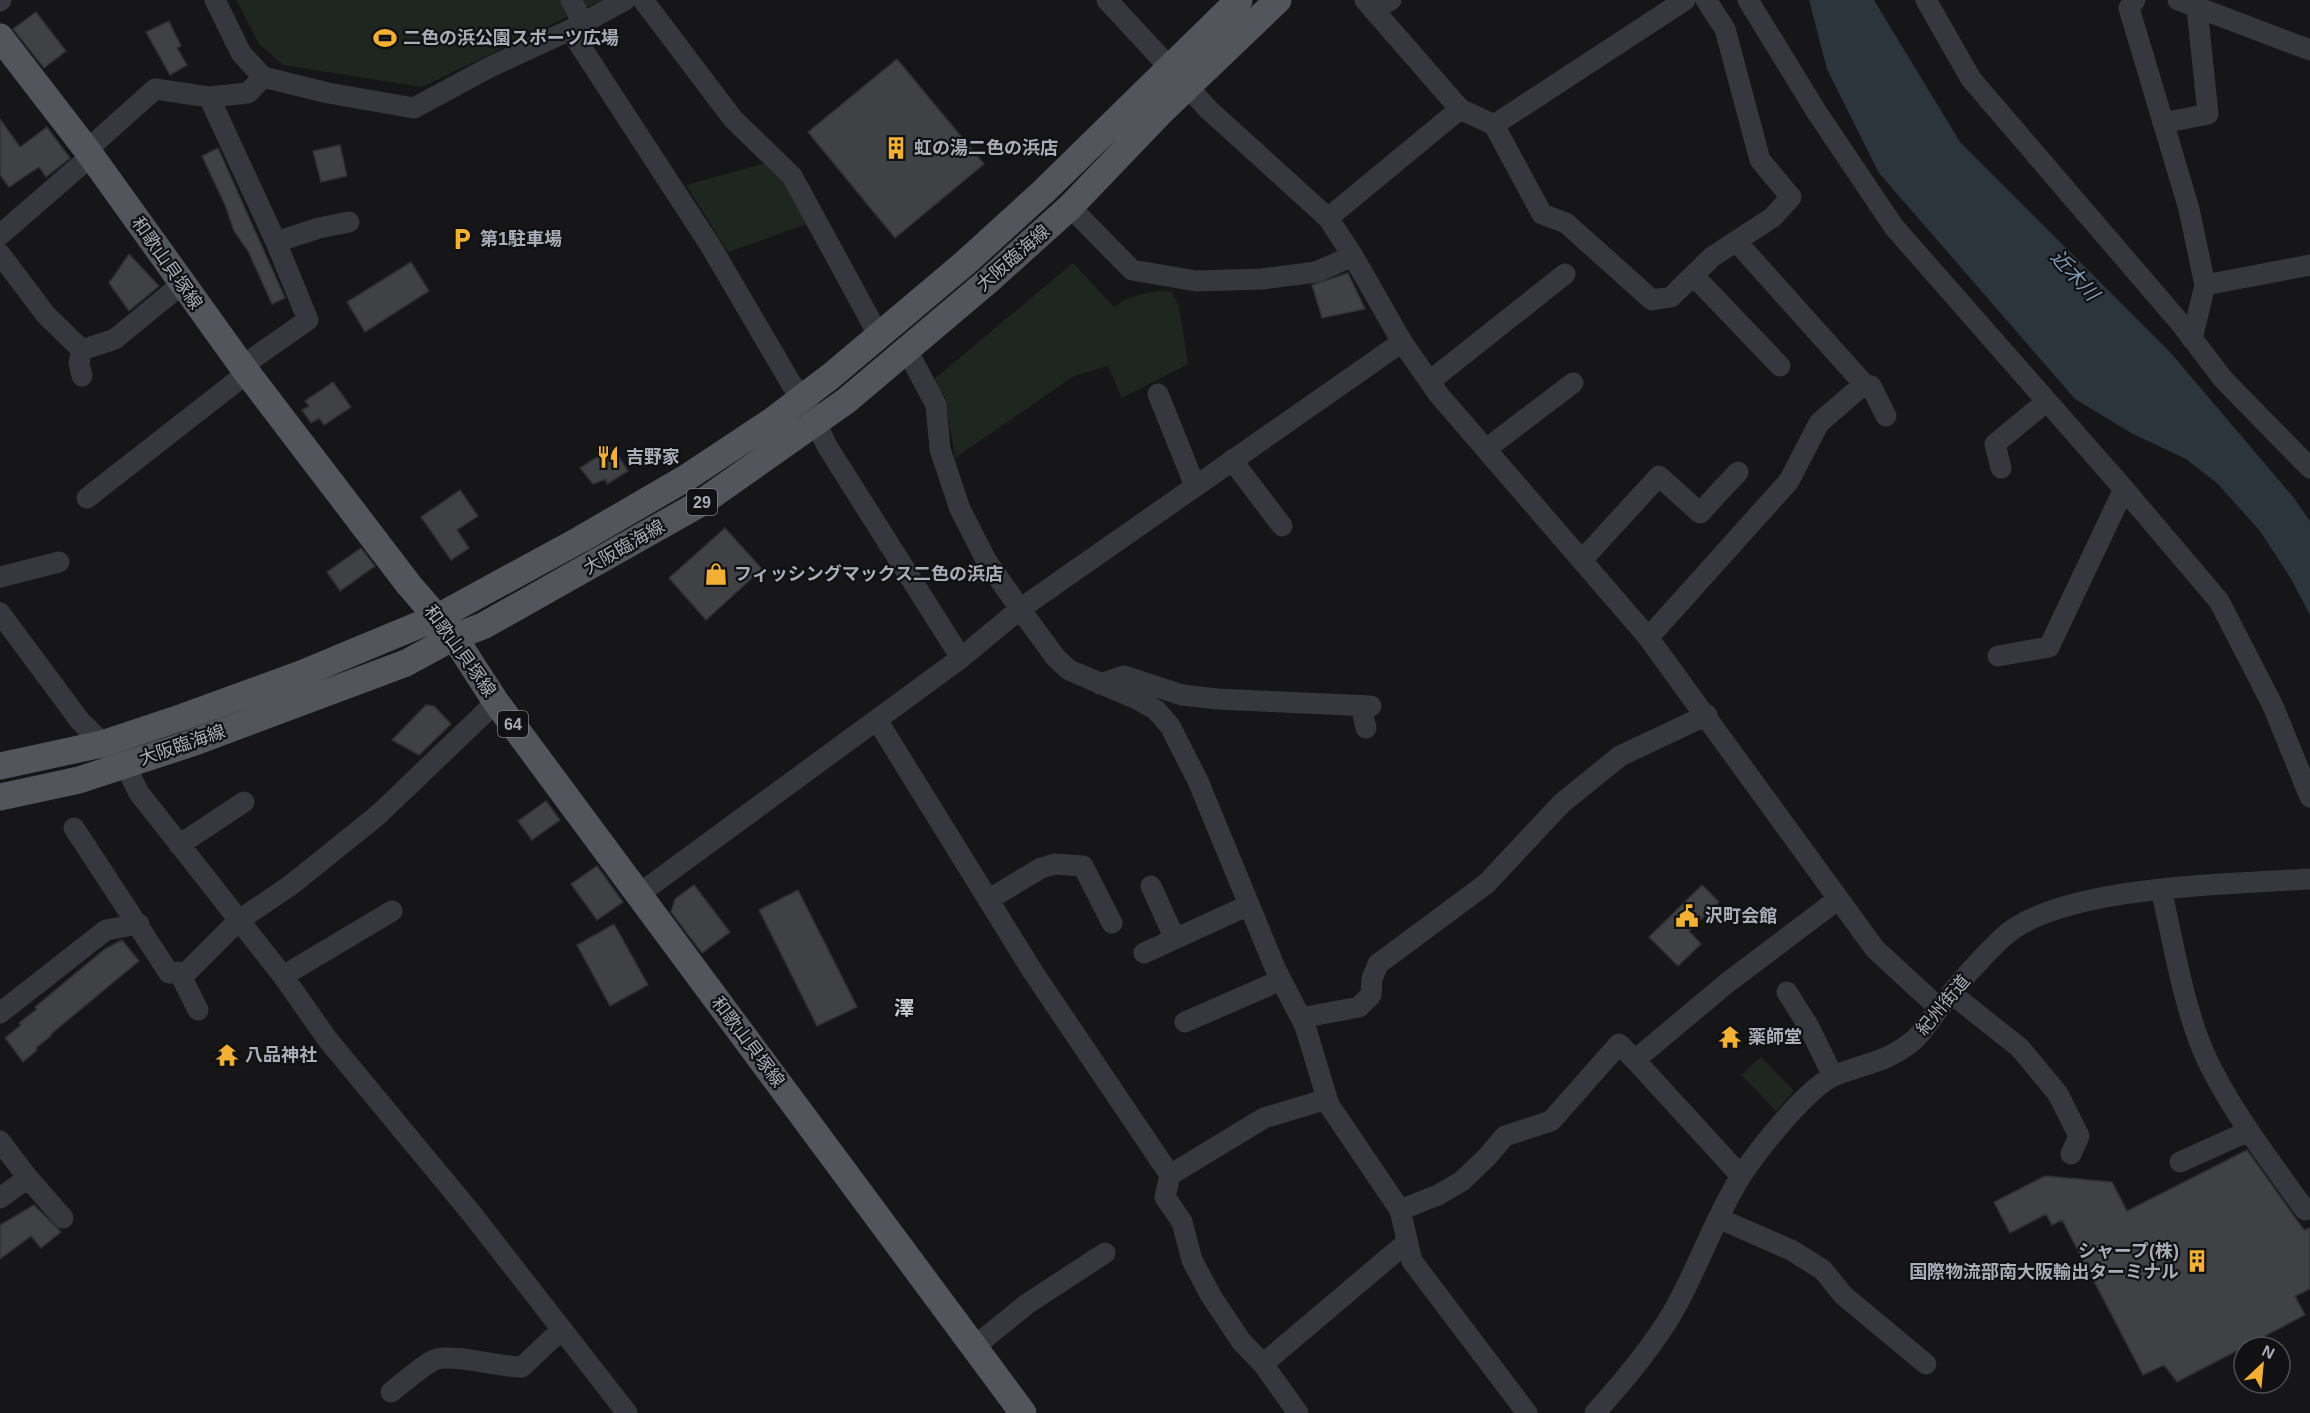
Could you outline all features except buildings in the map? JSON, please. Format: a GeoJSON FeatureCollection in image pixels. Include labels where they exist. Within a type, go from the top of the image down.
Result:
{"type":"FeatureCollection","features":[{"type":"Feature","properties":{"kind":"main road","name":"大阪臨海線"},"geometry":{"type":"LineString","coordinates":[[0,797],[79,780],[406,663],[446,627],[581,539],[686,478],[772,421],[879,336],[1043,192],[1239,0]]}},
{"type":"Feature","properties":{"kind":"main road","name":"大阪臨海線"},"geometry":{"type":"LineString","coordinates":[[0,766],[102,744],[301,674],[446,627],[493,621],[701,503],[846,401],[988,281],[1070,207],[1187,87],[1278,0]]}},
{"type":"Feature","properties":{"kind":"main road","name":"和歌山貝塚線"},"geometry":{"type":"LineString","coordinates":[[0,37],[89,153],[245,370],[409,585],[446,627],[496,702],[1023,1413]]}},
{"type":"Feature","properties":{"kind":"street"},"geometry":{"type":"LineString","coordinates":[[215,0],[241,52],[262,77],[328,93],[414,108],[490,67],[577,27],[625,0]]}},
{"type":"Feature","properties":{"kind":"street"},"geometry":{"type":"LineString","coordinates":[[571,0],[577,27],[792,385],[803,396],[828,446],[961,658]]}},
{"type":"Feature","properties":{"kind":"street"},"geometry":{"type":"LineString","coordinates":[[643,0],[733,119],[792,176],[879,336]]}},
{"type":"Feature","properties":{"kind":"street"},"geometry":{"type":"LineString","coordinates":[[1107,0],[1187,87],[1328,218],[1353,256],[1402,342],[1430,381],[1649,637],[1875,950],[1945,1001],[2020,1047],[2058,1094],[2079,1136],[2071,1154]]}},
{"type":"Feature","properties":{"kind":"street"},"geometry":{"type":"LineString","coordinates":[[1494,125],[1685,0]]}},
{"type":"Feature","properties":{"kind":"street"},"geometry":{"type":"LineString","coordinates":[[1377,3],[1460,109],[1494,125],[1542,214],[1566,224],[1652,300],[1671,297],[1736,241],[1773,217],[1791,197],[1760,160],[1725,28],[1706,0]]}},
{"type":"Feature","properties":{"kind":"street"},"geometry":{"type":"LineString","coordinates":[[1748,0],[1816,111],[1894,227],[2219,601],[2273,706],[2310,797]]}},
{"type":"Feature","properties":{"kind":"street"},"geometry":{"type":"LineString","coordinates":[[1926,0],[1971,79],[2192,339],[2223,379],[2310,468]]}},
{"type":"Feature","properties":{"kind":"street"},"geometry":{"type":"LineString","coordinates":[[2135,0],[2129,8],[2189,209],[2205,285],[2192,339]]}},
{"type":"Feature","properties":{"kind":"street"},"geometry":{"type":"LineString","coordinates":[[2163,123],[2208,114],[2203,5],[2310,50]]}},
{"type":"Feature","properties":{"kind":"street"},"geometry":{"type":"LineString","coordinates":[[0,234],[155,89],[209,97],[248,93],[262,77]]}},
{"type":"Feature","properties":{"kind":"street"},"geometry":{"type":"LineString","coordinates":[[87,498],[308,320],[276,242],[209,97]]}},
{"type":"Feature","properties":{"kind":"street"},"geometry":{"type":"LineString","coordinates":[[1328,218],[1460,109]]}},
{"type":"Feature","properties":{"kind":"street"},"geometry":{"type":"LineString","coordinates":[[1070,207],[1132,270],[1196,281],[1262,279],[1316,272],[1353,256]]}},
{"type":"Feature","properties":{"kind":"street"},"geometry":{"type":"LineString","coordinates":[[276,242],[319,228],[349,222]]}},
{"type":"Feature","properties":{"kind":"street"},"geometry":{"type":"LineString","coordinates":[[1736,241],[1864,384],[1871,386],[1886,417]]}},
{"type":"Feature","properties":{"kind":"street"},"geometry":{"type":"LineString","coordinates":[[0,254],[45,315],[82,350]]}},
{"type":"Feature","properties":{"kind":"street"},"geometry":{"type":"LineString","coordinates":[[2205,285],[2310,265]]}},
{"type":"Feature","properties":{"kind":"street"},"geometry":{"type":"LineString","coordinates":[[1430,381],[1565,274]]}},
{"type":"Feature","properties":{"kind":"street"},"geometry":{"type":"LineString","coordinates":[[1694,275],[1780,366]]}},
{"type":"Feature","properties":{"kind":"street"},"geometry":{"type":"LineString","coordinates":[[82,350],[115,339],[182,284]]}},
{"type":"Feature","properties":{"kind":"street"},"geometry":{"type":"LineString","coordinates":[[639,894],[961,658],[1020,609],[1402,342]]}},
{"type":"Feature","properties":{"kind":"street"},"geometry":{"type":"LineString","coordinates":[[906,348],[936,405],[940,449],[960,509],[986,560],[1056,658],[1069,670],[1137,699],[1156,710],[1170,726],[1197,781],[1281,980],[1301,1018],[1329,1105],[1400,1210],[1412,1261],[1527,1413]]}},
{"type":"Feature","properties":{"kind":"street"},"geometry":{"type":"LineString","coordinates":[[82,350],[79,363],[82,376]]}},
{"type":"Feature","properties":{"kind":"street"},"geometry":{"type":"LineString","coordinates":[[1486,449],[1573,383]]}},
{"type":"Feature","properties":{"kind":"street"},"geometry":{"type":"LineString","coordinates":[[1649,637],[1789,481],[1819,423],[1864,384]]}},
{"type":"Feature","properties":{"kind":"street"},"geometry":{"type":"LineString","coordinates":[[1158,393],[1195,486]]}},
{"type":"Feature","properties":{"kind":"street"},"geometry":{"type":"LineString","coordinates":[[2001,468],[1995,444],[2047,401]]}},
{"type":"Feature","properties":{"kind":"street"},"geometry":{"type":"LineString","coordinates":[[1232,460],[1282,526]]}},
{"type":"Feature","properties":{"kind":"street"},"geometry":{"type":"LineString","coordinates":[[1582,560],[1659,476],[1701,513],[1738,472]]}},
{"type":"Feature","properties":{"kind":"street"},"geometry":{"type":"LineString","coordinates":[[1998,656],[2049,647],[2124,489]]}},
{"type":"Feature","properties":{"kind":"street"},"geometry":{"type":"LineString","coordinates":[[0,577],[59,562]]}},
{"type":"Feature","properties":{"kind":"street"},"geometry":{"type":"LineString","coordinates":[[0,613],[73,712],[124,765],[135,788],[238,921],[284,976],[327,1040],[428,1159],[627,1413]]}},
{"type":"Feature","properties":{"kind":"street"},"geometry":{"type":"LineString","coordinates":[[1100,684],[1124,676],[1194,696],[1366,706],[1366,728]]}},
{"type":"Feature","properties":{"kind":"street"},"geometry":{"type":"LineString","coordinates":[[74,828],[169,973],[186,973],[238,921],[291,885],[378,815],[496,702]]}},
{"type":"Feature","properties":{"kind":"street"},"geometry":{"type":"LineString","coordinates":[[1301,1018],[1359,1006],[1371,995],[1372,979],[1378,964],[1486,884],[1562,802],[1620,756],[1707,715]]}},
{"type":"Feature","properties":{"kind":"street"},"geometry":{"type":"LineString","coordinates":[[877,720],[1033,972],[1170,1175]]}},
{"type":"Feature","properties":{"kind":"street"},"geometry":{"type":"LineString","coordinates":[[179,845],[244,802]]}},
{"type":"Feature","properties":{"kind":"street"},"geometry":{"type":"LineString","coordinates":[[988,900],[1041,868],[1055,864],[1083,866],[1112,924]]}},
{"type":"Feature","properties":{"kind":"street","name":"紀州街道"},"geometry":{"type":"LineString","coordinates":[[1595,1413],[1622,1382],[1681,1299],[1718,1218],[1741,1176],[1789,1113],[1833,1076],[1884,1061],[1916,1039],[1945,1001],[2003,936],[2028,920],[2085,901],[2161,889],[2310,879]]}},
{"type":"Feature","properties":{"kind":"street"},"geometry":{"type":"LineString","coordinates":[[1152,886],[1175,939]]}},
{"type":"Feature","properties":{"kind":"street"},"geometry":{"type":"LineString","coordinates":[[2161,889],[2181,977],[2204,1052],[2249,1131],[2305,1210],[2310,1208]]}},
{"type":"Feature","properties":{"kind":"street"},"geometry":{"type":"LineString","coordinates":[[1635,1060],[1727,982],[1837,900]]}},
{"type":"Feature","properties":{"kind":"street"},"geometry":{"type":"LineString","coordinates":[[1144,953],[1249,905]]}},
{"type":"Feature","properties":{"kind":"street"},"geometry":{"type":"LineString","coordinates":[[284,976],[392,911]]}},
{"type":"Feature","properties":{"kind":"street"},"geometry":{"type":"LineString","coordinates":[[0,1013],[106,930],[139,924]]}},
{"type":"Feature","properties":{"kind":"street"},"geometry":{"type":"LineString","coordinates":[[179,972],[198,1010]]}},
{"type":"Feature","properties":{"kind":"street"},"geometry":{"type":"LineString","coordinates":[[1185,1022],[1281,980]]}},
{"type":"Feature","properties":{"kind":"street"},"geometry":{"type":"LineString","coordinates":[[1787,992],[1809,1027],[1833,1076]]}},
{"type":"Feature","properties":{"kind":"street"},"geometry":{"type":"LineString","coordinates":[[1400,1210],[1438,1195],[1462,1181],[1505,1136],[1551,1121],[1619,1044],[1741,1176]]}},
{"type":"Feature","properties":{"kind":"street"},"geometry":{"type":"LineString","coordinates":[[1298,1413],[1263,1364],[1241,1341],[1201,1280],[1192,1260],[1182,1222],[1165,1197],[1170,1175],[1264,1118],[1328,1099]]}},
{"type":"Feature","properties":{"kind":"street"},"geometry":{"type":"LineString","coordinates":[[2180,1162],[2249,1131]]}},
{"type":"Feature","properties":{"kind":"street"},"geometry":{"type":"LineString","coordinates":[[0,1141],[63,1218]]}},
{"type":"Feature","properties":{"kind":"street"},"geometry":{"type":"LineString","coordinates":[[0,1198],[28,1178]]}},
{"type":"Feature","properties":{"kind":"street"},"geometry":{"type":"LineString","coordinates":[[1718,1218],[1791,1250],[1822,1270],[1843,1295],[1926,1364]]}},
{"type":"Feature","properties":{"kind":"street"},"geometry":{"type":"LineString","coordinates":[[1263,1364],[1406,1243]]}},
{"type":"Feature","properties":{"kind":"street"},"geometry":{"type":"LineString","coordinates":[[974,1347],[1028,1304],[1105,1253]]}},
{"type":"Feature","properties":{"kind":"street"},"geometry":{"type":"LineString","coordinates":[[391,1392],[437,1359],[471,1360],[505,1367],[522,1367],[562,1329]]}},
{"type":"Feature","properties":{"kind":"shaded area","name":"二色の浜公園スポーツ広場"},"geometry":{"type":"Polygon","coordinates":[[[236,0],[602,0],[422,87],[283,65],[259,44],[236,0]]]}},
{"type":"Feature","properties":{"kind":"shaded area"},"geometry":{"type":"Polygon","coordinates":[[[769,162],[784,181],[807,224],[728,252],[686,185],[769,162]]]}},
{"type":"Feature","properties":{"kind":"shaded area"},"geometry":{"type":"Polygon","coordinates":[[[1073,263],[1114,307],[1141,294],[1171,291],[1179,306],[1188,364],[1122,398],[1108,366],[1074,376],[955,458],[945,397],[932,381],[1073,263]]]}},
{"type":"Feature","properties":{"kind":"shaded area"},"geometry":{"type":"Polygon","coordinates":[[[1761,1057],[1794,1091],[1776,1111],[1741,1075],[1761,1057]]]}},
{"type":"Feature","properties":{"kind":"water","name":"近木川"},"geometry":{"type":"Polygon","coordinates":[[[1809,0],[1874,0],[1960,142],[2170,352],[2294,498],[2310,521],[2310,615],[2291,579],[2260,531],[2217,483],[2186,459],[2131,433],[2075,399],[1879,173],[1827,69],[1809,0]]]}},
{"type":"Feature","properties":{"kind":"place","name":"二色の浜公園スポーツ広場"},"geometry":{"type":"Point","coordinates":[385,38]}},
{"type":"Feature","properties":{"kind":"place","name":"虹の湯二色の浜店"},"geometry":{"type":"Point","coordinates":[896,148]}},
{"type":"Feature","properties":{"kind":"place","name":"第1駐車場"},"geometry":{"type":"Point","coordinates":[462,239]}},
{"type":"Feature","properties":{"kind":"place","name":"吉野家"},"geometry":{"type":"Point","coordinates":[608,457]}},
{"type":"Feature","properties":{"kind":"place","name":"フィッシングマックス二色の浜店"},"geometry":{"type":"Point","coordinates":[716,574]}},
{"type":"Feature","properties":{"kind":"place","name":"沢町会館"},"geometry":{"type":"Point","coordinates":[1687,916]}},
{"type":"Feature","properties":{"kind":"place","name":"薬師堂"},"geometry":{"type":"Point","coordinates":[1730,1037]}},
{"type":"Feature","properties":{"kind":"place","name":"八品神社"},"geometry":{"type":"Point","coordinates":[227,1055]}},
{"type":"Feature","properties":{"kind":"place","name":"シャープ(株) 国際物流部南大阪輸出ターミナル"},"geometry":{"type":"Point","coordinates":[2197,1261]}},
{"type":"Feature","properties":{"kind":"district","name":"澤"},"geometry":{"type":"Point","coordinates":[904,1008]}}]}
